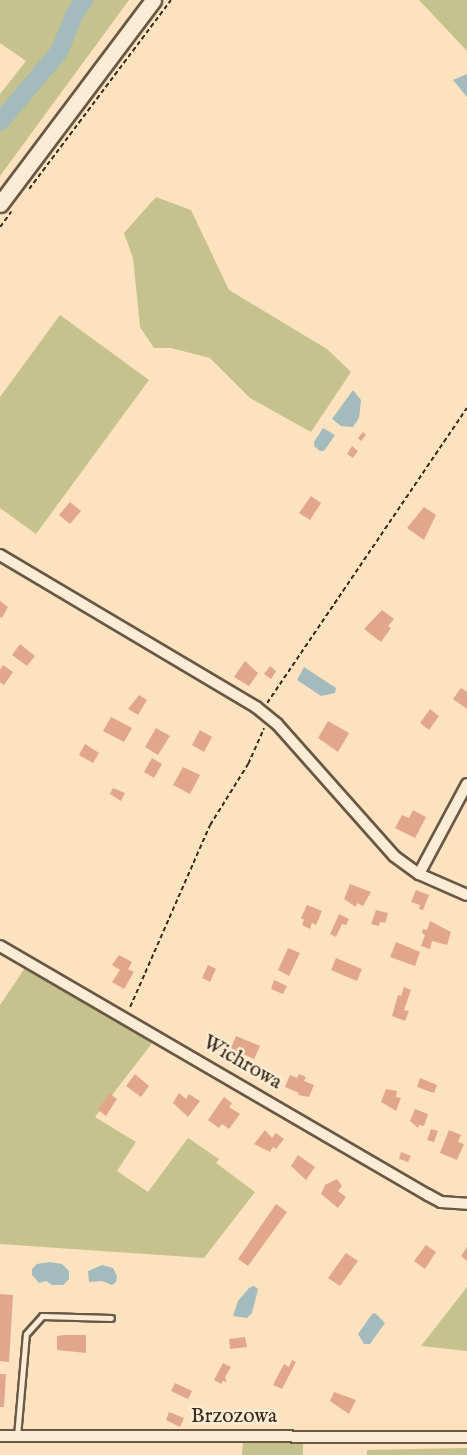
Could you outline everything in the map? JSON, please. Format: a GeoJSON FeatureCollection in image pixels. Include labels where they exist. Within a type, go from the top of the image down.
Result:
{"type":"FeatureCollection","features":[{"type":"Feature","properties":{"kind":"street"},"geometry":{"type":"LineString","coordinates":[[7,206],[153,0]]}},
{"type":"Feature","properties":{"kind":"street"},"geometry":{"type":"LineString","coordinates":[[0,555],[265,714],[292,740],[369,831],[404,865],[467,895]]}},
{"type":"Feature","properties":{"kind":"street"},"geometry":{"type":"LineString","coordinates":[[419,874],[467,784]]}},
{"type":"Feature","properties":{"kind":"street","name":"Wichrowa"},"geometry":{"type":"LineString","coordinates":[[0,946],[441,1202],[467,1204]]}},
{"type":"Feature","properties":{"kind":"street","name":"Brzozowa"},"geometry":{"type":"LineString","coordinates":[[0,1436],[467,1437]]}},
{"type":"Feature","properties":{"kind":"lane"},"geometry":{"type":"LineString","coordinates":[[17,1436],[26,1334],[42,1316],[111,1318]]}},
{"type":"Feature","properties":{"kind":"path"},"geometry":{"type":"LineString","coordinates":[[28,189],[171,0]]}},
{"type":"Feature","properties":{"kind":"path"},"geometry":{"type":"LineString","coordinates":[[0,227],[7,206]]}},
{"type":"Feature","properties":{"kind":"path"},"geometry":{"type":"LineString","coordinates":[[124,1019],[210,825],[248,764],[265,714],[467,408]]}},
{"type":"Feature","properties":{"kind":"shaded area"},"geometry":{"type":"Polygon","coordinates":[[[0,0],[129,0],[0,176],[0,94],[26,61],[0,43],[0,0]]]}},
{"type":"Feature","properties":{"kind":"shaded area"},"geometry":{"type":"Polygon","coordinates":[[[419,0],[467,0],[467,51],[419,0]]]}},
{"type":"Feature","properties":{"kind":"shaded area"},"geometry":{"type":"Polygon","coordinates":[[[156,197],[191,210],[229,290],[327,349],[351,372],[311,432],[250,398],[210,358],[171,348],[154,348],[140,327],[133,258],[124,233],[156,197]]]}},
{"type":"Feature","properties":{"kind":"shaded area"},"geometry":{"type":"Polygon","coordinates":[[[60,315],[149,380],[36,534],[0,508],[0,397],[60,315]]]}},
{"type":"Feature","properties":{"kind":"shaded area"},"geometry":{"type":"Polygon","coordinates":[[[25,968],[153,1042],[95,1117],[136,1142],[117,1171],[148,1192],[188,1138],[219,1159],[216,1163],[255,1192],[204,1258],[0,1244],[0,1005],[25,968]]]}},
{"type":"Feature","properties":{"kind":"shaded area"},"geometry":{"type":"Polygon","coordinates":[[[467,1287],[467,1351],[421,1346],[467,1287]]]}},
{"type":"Feature","properties":{"kind":"shaded area"},"geometry":{"type":"Polygon","coordinates":[[[243,1441],[303,1442],[303,1455],[242,1455],[243,1441]]]}},
{"type":"Feature","properties":{"kind":"shaded area"},"geometry":{"type":"Polygon","coordinates":[[[467,1448],[467,1455],[367,1455],[367,1450],[467,1448]]]}},
{"type":"Feature","properties":{"kind":"water"},"geometry":{"type":"Polygon","coordinates":[[[467,74],[467,97],[453,80],[467,74]]]}},
{"type":"Feature","properties":{"kind":"water"},"geometry":{"type":"Polygon","coordinates":[[[353,390],[361,400],[359,418],[353,427],[341,426],[332,419],[353,390]]]}},
{"type":"Feature","properties":{"kind":"water"},"geometry":{"type":"Polygon","coordinates":[[[323,428],[335,435],[324,451],[320,451],[314,446],[314,442],[323,428]]]}},
{"type":"Feature","properties":{"kind":"water"},"geometry":{"type":"Polygon","coordinates":[[[304,667],[336,688],[335,693],[321,696],[297,680],[304,667]]]}},
{"type":"Feature","properties":{"kind":"water"},"geometry":{"type":"Polygon","coordinates":[[[50,1262],[62,1264],[69,1271],[69,1279],[63,1285],[52,1285],[46,1281],[39,1283],[32,1275],[32,1269],[37,1264],[50,1262]]]}},
{"type":"Feature","properties":{"kind":"water"},"geometry":{"type":"Polygon","coordinates":[[[102,1265],[113,1268],[117,1276],[116,1282],[112,1285],[102,1281],[89,1282],[88,1271],[102,1265]]]}},
{"type":"Feature","properties":{"kind":"water"},"geometry":{"type":"Polygon","coordinates":[[[254,1286],[258,1289],[252,1313],[247,1318],[233,1316],[238,1301],[249,1288],[254,1286]]]}},
{"type":"Feature","properties":{"kind":"water"},"geometry":{"type":"Polygon","coordinates":[[[375,1313],[385,1323],[370,1344],[364,1344],[358,1334],[375,1313]]]}},
{"type":"Feature","properties":{"kind":"building"},"geometry":{"type":"Polygon","coordinates":[[[363,432],[366,435],[361,441],[358,438],[363,432]]]}},
{"type":"Feature","properties":{"kind":"building"},"geometry":{"type":"Polygon","coordinates":[[[352,446],[358,451],[353,458],[347,454],[352,446]]]}},
{"type":"Feature","properties":{"kind":"building"},"geometry":{"type":"Polygon","coordinates":[[[311,496],[321,503],[310,520],[299,513],[311,496]]]}},
{"type":"Feature","properties":{"kind":"building"},"geometry":{"type":"Polygon","coordinates":[[[70,502],[81,511],[70,524],[59,515],[70,502]]]}},
{"type":"Feature","properties":{"kind":"building"},"geometry":{"type":"Polygon","coordinates":[[[424,507],[436,515],[424,540],[407,528],[424,507]]]}},
{"type":"Feature","properties":{"kind":"building"},"geometry":{"type":"Polygon","coordinates":[[[0,601],[8,607],[2,618],[0,617],[0,601]]]}},
{"type":"Feature","properties":{"kind":"building"},"geometry":{"type":"Polygon","coordinates":[[[382,610],[394,619],[388,626],[391,628],[381,642],[364,629],[382,610]]]}},
{"type":"Feature","properties":{"kind":"building"},"geometry":{"type":"Polygon","coordinates":[[[20,644],[35,656],[27,666],[12,655],[20,644]]]}},
{"type":"Feature","properties":{"kind":"building"},"geometry":{"type":"Polygon","coordinates":[[[245,661],[258,673],[249,686],[234,677],[245,661]]]}},
{"type":"Feature","properties":{"kind":"building"},"geometry":{"type":"Polygon","coordinates":[[[3,665],[13,672],[4,685],[0,682],[0,670],[3,665]]]}},
{"type":"Feature","properties":{"kind":"building"},"geometry":{"type":"Polygon","coordinates":[[[270,666],[276,671],[271,679],[264,674],[270,666]]]}},
{"type":"Feature","properties":{"kind":"building"},"geometry":{"type":"Polygon","coordinates":[[[461,688],[467,692],[467,709],[453,699],[461,688]]]}},
{"type":"Feature","properties":{"kind":"building"},"geometry":{"type":"Polygon","coordinates":[[[139,695],[147,700],[138,715],[128,709],[139,695]]]}},
{"type":"Feature","properties":{"kind":"building"},"geometry":{"type":"Polygon","coordinates":[[[430,709],[439,716],[429,730],[420,723],[430,709]]]}},
{"type":"Feature","properties":{"kind":"building"},"geometry":{"type":"Polygon","coordinates":[[[111,717],[132,728],[124,742],[103,731],[111,717]]]}},
{"type":"Feature","properties":{"kind":"building"},"geometry":{"type":"Polygon","coordinates":[[[328,721],[349,733],[338,752],[318,738],[328,721]]]}},
{"type":"Feature","properties":{"kind":"building"},"geometry":{"type":"Polygon","coordinates":[[[156,728],[170,736],[158,755],[145,747],[156,728]]]}},
{"type":"Feature","properties":{"kind":"building"},"geometry":{"type":"Polygon","coordinates":[[[200,730],[212,737],[204,752],[192,745],[200,730]]]}},
{"type":"Feature","properties":{"kind":"building"},"geometry":{"type":"Polygon","coordinates":[[[85,744],[99,753],[93,763],[79,755],[85,744]]]}},
{"type":"Feature","properties":{"kind":"building"},"geometry":{"type":"Polygon","coordinates":[[[152,758],[162,764],[154,778],[144,772],[152,758]]]}},
{"type":"Feature","properties":{"kind":"building"},"geometry":{"type":"Polygon","coordinates":[[[183,767],[200,775],[190,794],[173,785],[183,767]]]}},
{"type":"Feature","properties":{"kind":"building"},"geometry":{"type":"Polygon","coordinates":[[[113,788],[125,793],[121,801],[110,794],[113,788]]]}},
{"type":"Feature","properties":{"kind":"building"},"geometry":{"type":"Polygon","coordinates":[[[413,810],[426,817],[415,838],[395,828],[402,815],[409,818],[413,810]]]}},
{"type":"Feature","properties":{"kind":"building"},"geometry":{"type":"Polygon","coordinates":[[[350,884],[371,892],[363,906],[357,903],[356,907],[344,899],[350,884]]]}},
{"type":"Feature","properties":{"kind":"building"},"geometry":{"type":"Polygon","coordinates":[[[416,890],[429,895],[423,910],[419,909],[420,905],[411,902],[416,890]]]}},
{"type":"Feature","properties":{"kind":"building"},"geometry":{"type":"Polygon","coordinates":[[[307,905],[322,911],[316,925],[312,923],[310,929],[302,925],[304,920],[301,918],[307,905]]]}},
{"type":"Feature","properties":{"kind":"building"},"geometry":{"type":"Polygon","coordinates":[[[376,910],[388,913],[385,923],[380,922],[379,926],[371,924],[376,910]]]}},
{"type":"Feature","properties":{"kind":"building"},"geometry":{"type":"Polygon","coordinates":[[[339,914],[349,919],[346,925],[342,924],[336,937],[330,934],[339,914]]]}},
{"type":"Feature","properties":{"kind":"building"},"geometry":{"type":"Polygon","coordinates":[[[430,921],[451,932],[447,945],[432,941],[430,949],[421,946],[425,935],[422,933],[423,929],[427,930],[430,921]]]}},
{"type":"Feature","properties":{"kind":"building"},"geometry":{"type":"Polygon","coordinates":[[[396,942],[420,952],[415,966],[390,957],[396,942]]]}},
{"type":"Feature","properties":{"kind":"building"},"geometry":{"type":"Polygon","coordinates":[[[288,948],[300,953],[289,976],[278,970],[288,948]]]}},
{"type":"Feature","properties":{"kind":"building"},"geometry":{"type":"Polygon","coordinates":[[[119,955],[132,962],[128,969],[134,972],[124,989],[112,982],[120,970],[112,965],[119,955]]]}},
{"type":"Feature","properties":{"kind":"building"},"geometry":{"type":"Polygon","coordinates":[[[336,958],[362,969],[357,981],[331,970],[336,958]]]}},
{"type":"Feature","properties":{"kind":"building"},"geometry":{"type":"Polygon","coordinates":[[[208,965],[216,969],[210,982],[202,978],[208,965]]]}},
{"type":"Feature","properties":{"kind":"building"},"geometry":{"type":"Polygon","coordinates":[[[274,980],[287,986],[283,994],[271,989],[274,980]]]}},
{"type":"Feature","properties":{"kind":"building"},"geometry":{"type":"Polygon","coordinates":[[[404,987],[411,990],[404,1010],[409,1011],[405,1021],[392,1016],[398,995],[401,996],[404,987]]]}},
{"type":"Feature","properties":{"kind":"building"},"geometry":{"type":"Polygon","coordinates":[[[236,1036],[260,1046],[254,1059],[231,1048],[236,1036]]]}},
{"type":"Feature","properties":{"kind":"building"},"geometry":{"type":"Polygon","coordinates":[[[135,1074],[149,1086],[141,1097],[126,1086],[135,1074]]]}},
{"type":"Feature","properties":{"kind":"building"},"geometry":{"type":"Polygon","coordinates":[[[299,1074],[306,1077],[304,1081],[314,1085],[309,1097],[298,1095],[299,1093],[285,1087],[290,1075],[297,1078],[299,1074]]]}},
{"type":"Feature","properties":{"kind":"building"},"geometry":{"type":"Polygon","coordinates":[[[420,1078],[437,1085],[434,1093],[417,1087],[420,1078]]]}},
{"type":"Feature","properties":{"kind":"building"},"geometry":{"type":"Polygon","coordinates":[[[386,1089],[397,1091],[396,1097],[401,1098],[396,1111],[381,1102],[386,1089]]]}},
{"type":"Feature","properties":{"kind":"building"},"geometry":{"type":"Polygon","coordinates":[[[109,1093],[117,1099],[106,1116],[98,1110],[109,1093]]]}},
{"type":"Feature","properties":{"kind":"building"},"geometry":{"type":"Polygon","coordinates":[[[179,1093],[186,1099],[189,1094],[200,1101],[188,1117],[173,1103],[179,1093]]]}},
{"type":"Feature","properties":{"kind":"building"},"geometry":{"type":"Polygon","coordinates":[[[224,1097],[232,1103],[229,1107],[240,1114],[229,1129],[222,1124],[219,1128],[208,1120],[224,1097]]]}},
{"type":"Feature","properties":{"kind":"building"},"geometry":{"type":"Polygon","coordinates":[[[415,1109],[428,1114],[424,1126],[419,1125],[418,1128],[410,1121],[415,1109]]]}},
{"type":"Feature","properties":{"kind":"building"},"geometry":{"type":"Polygon","coordinates":[[[431,1129],[438,1131],[434,1142],[427,1140],[431,1129]]]}},
{"type":"Feature","properties":{"kind":"building"},"geometry":{"type":"Polygon","coordinates":[[[265,1130],[272,1138],[276,1133],[284,1139],[276,1149],[273,1147],[270,1152],[254,1144],[265,1130]]]}},
{"type":"Feature","properties":{"kind":"building"},"geometry":{"type":"Polygon","coordinates":[[[449,1130],[461,1135],[458,1142],[464,1144],[457,1160],[440,1153],[449,1130]]]}},
{"type":"Feature","properties":{"kind":"building"},"geometry":{"type":"Polygon","coordinates":[[[401,1152],[411,1156],[408,1162],[399,1159],[401,1152]]]}},
{"type":"Feature","properties":{"kind":"building"},"geometry":{"type":"Polygon","coordinates":[[[298,1155],[315,1167],[306,1180],[291,1166],[298,1155]]]}},
{"type":"Feature","properties":{"kind":"building"},"geometry":{"type":"Polygon","coordinates":[[[337,1179],[342,1186],[338,1191],[346,1197],[338,1208],[321,1194],[325,1185],[337,1179]]]}},
{"type":"Feature","properties":{"kind":"building"},"geometry":{"type":"Polygon","coordinates":[[[276,1204],[287,1212],[248,1266],[238,1259],[276,1204]]]}},
{"type":"Feature","properties":{"kind":"building"},"geometry":{"type":"Polygon","coordinates":[[[426,1245],[436,1252],[425,1269],[414,1261],[426,1245]]]}},
{"type":"Feature","properties":{"kind":"building"},"geometry":{"type":"Polygon","coordinates":[[[467,1247],[467,1261],[461,1256],[467,1247]]]}},
{"type":"Feature","properties":{"kind":"building"},"geometry":{"type":"Polygon","coordinates":[[[346,1253],[358,1261],[340,1286],[328,1278],[346,1253]]]}},
{"type":"Feature","properties":{"kind":"building"},"geometry":{"type":"Polygon","coordinates":[[[0,1294],[13,1295],[9,1362],[0,1361],[0,1294]]]}},
{"type":"Feature","properties":{"kind":"building"},"geometry":{"type":"Polygon","coordinates":[[[86,1335],[86,1353],[57,1350],[57,1336],[86,1335]]]}},
{"type":"Feature","properties":{"kind":"building"},"geometry":{"type":"Polygon","coordinates":[[[245,1337],[247,1347],[230,1349],[229,1339],[245,1337]]]}},
{"type":"Feature","properties":{"kind":"building"},"geometry":{"type":"Polygon","coordinates":[[[292,1360],[296,1362],[282,1389],[273,1385],[284,1364],[289,1367],[292,1360]]]}},
{"type":"Feature","properties":{"kind":"building"},"geometry":{"type":"Polygon","coordinates":[[[223,1363],[231,1367],[225,1377],[227,1382],[223,1381],[221,1384],[214,1380],[223,1363]]]}},
{"type":"Feature","properties":{"kind":"building"},"geometry":{"type":"Polygon","coordinates":[[[0,1374],[6,1374],[4,1407],[0,1407],[0,1374]]]}},
{"type":"Feature","properties":{"kind":"building"},"geometry":{"type":"Polygon","coordinates":[[[175,1383],[192,1391],[188,1399],[171,1391],[175,1383]]]}},
{"type":"Feature","properties":{"kind":"building"},"geometry":{"type":"Polygon","coordinates":[[[334,1392],[356,1400],[349,1414],[330,1401],[334,1392]]]}},
{"type":"Feature","properties":{"kind":"building"},"geometry":{"type":"Polygon","coordinates":[[[169,1412],[184,1418],[180,1427],[166,1420],[169,1412]]]}},
{"type":"Feature","properties":{"kind":"waterway"},"geometry":{"type":"LineString","coordinates":[[0,122],[59,52],[75,13],[84,0]]}}]}
